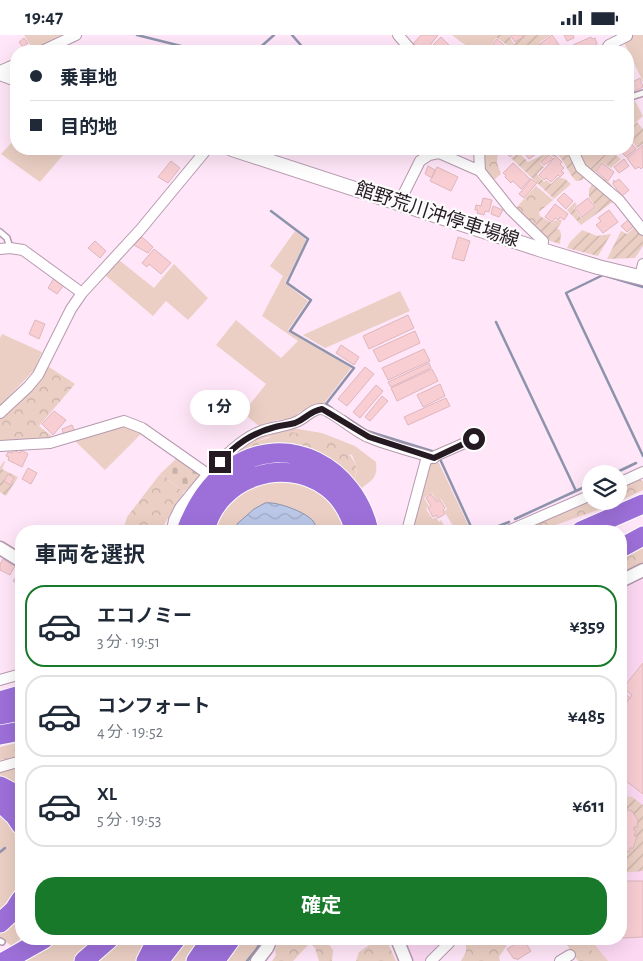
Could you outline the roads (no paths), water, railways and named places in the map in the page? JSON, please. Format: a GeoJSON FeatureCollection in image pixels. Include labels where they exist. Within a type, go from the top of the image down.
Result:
{"type":"FeatureCollection","features":[{"type":"Feature","properties":{"kind":"highway"},"geometry":{"type":"LineString","coordinates":[[189,525],[200,501],[223,475],[247,461],[274,454],[297,455],[319,463],[334,482],[353,525]]}},
{"type":"Feature","properties":{"kind":"highway"},"geometry":{"type":"LineString","coordinates":[[207,525],[211,515],[224,495],[244,481],[256,475],[289,472],[347,485],[359,503],[367,525]]}},
{"type":"Feature","properties":{"kind":"highway"},"geometry":{"type":"LineString","coordinates":[[596,525],[643,504]]}},
{"type":"Feature","properties":{"kind":"highway"},"geometry":{"type":"LineString","coordinates":[[588,525],[613,518]]}},
{"type":"Feature","properties":{"kind":"highway"},"geometry":{"type":"LineString","coordinates":[[627,532],[643,525]]}},
{"type":"Feature","properties":{"kind":"highway"},"geometry":{"type":"LineString","coordinates":[[627,545],[643,536]]}},
{"type":"Feature","properties":{"kind":"highway"},"geometry":{"type":"LineString","coordinates":[[0,701],[15,697]]}},
{"type":"Feature","properties":{"kind":"highway"},"geometry":{"type":"LineString","coordinates":[[0,715],[15,712]]}},
{"type":"Feature","properties":{"kind":"highway"},"geometry":{"type":"LineString","coordinates":[[0,735],[15,732]]}},
{"type":"Feature","properties":{"kind":"highway"},"geometry":{"type":"LineString","coordinates":[[0,786],[15,794]]}},
{"type":"Feature","properties":{"kind":"highway"},"geometry":{"type":"LineString","coordinates":[[0,802],[15,816]]}},
{"type":"Feature","properties":{"kind":"highway"},"geometry":{"type":"LineString","coordinates":[[0,923],[15,909]]}},
{"type":"Feature","properties":{"kind":"highway"},"geometry":{"type":"LineString","coordinates":[[4,951],[19,945]]}},
{"type":"Feature","properties":{"kind":"highway"},"geometry":{"type":"LineString","coordinates":[[4,951],[24,945]]}},
{"type":"Feature","properties":{"kind":"highway"},"geometry":{"type":"LineString","coordinates":[[84,961],[102,945]]}},
{"type":"Feature","properties":{"kind":"highway"},"geometry":{"type":"LineString","coordinates":[[146,961],[154,945]]}},
{"type":"Feature","properties":{"kind":"highway"},"geometry":{"type":"LineString","coordinates":[[159,961],[171,945]]}},
{"type":"Feature","properties":{"kind":"highway"},"geometry":{"type":"LineString","coordinates":[[196,961],[207,945]]}},
{"type":"Feature","properties":{"kind":"highway"},"geometry":{"type":"LineString","coordinates":[[215,961],[227,945]]}},
{"type":"Feature","properties":{"kind":"main road","name":"館野荒川沖停車場線"},"geometry":{"type":"LineString","coordinates":[[251,155],[598,267],[642,273]]}},
{"type":"Feature","properties":{"kind":"street"},"geometry":{"type":"LineString","coordinates":[[55,45],[76,35]]}},
{"type":"Feature","properties":{"kind":"street"},"geometry":{"type":"LineString","coordinates":[[398,35],[407,45]]}},
{"type":"Feature","properties":{"kind":"street"},"geometry":{"type":"LineString","coordinates":[[609,45],[627,35]]}},
{"type":"Feature","properties":{"kind":"street"},"geometry":{"type":"LineString","coordinates":[[0,413],[38,375],[71,309],[82,293],[140,230],[202,155]]}},
{"type":"Feature","properties":{"kind":"street"},"geometry":{"type":"LineString","coordinates":[[400,203],[420,161],[429,155]]}},
{"type":"Feature","properties":{"kind":"street"},"geometry":{"type":"LineString","coordinates":[[444,155],[480,171],[511,210],[543,241],[542,249]]}},
{"type":"Feature","properties":{"kind":"street"},"geometry":{"type":"LineString","coordinates":[[479,155],[480,171]]}},
{"type":"Feature","properties":{"kind":"street"},"geometry":{"type":"LineString","coordinates":[[575,155],[581,168],[620,200],[643,229]]}},
{"type":"Feature","properties":{"kind":"street"},"geometry":{"type":"LineString","coordinates":[[5,248],[22,250],[34,257],[82,293]]}},
{"type":"Feature","properties":{"kind":"street"},"geometry":{"type":"LineString","coordinates":[[173,525],[180,509],[232,449],[245,438],[260,431],[293,423],[303,419],[309,413],[322,409],[369,437],[434,458]]}},
{"type":"Feature","properties":{"kind":"street"},"geometry":{"type":"LineString","coordinates":[[0,446],[50,443],[124,421],[142,428],[209,475]]}},
{"type":"Feature","properties":{"kind":"street"},"geometry":{"type":"LineString","coordinates":[[409,525],[426,460],[474,439]]}},
{"type":"Feature","properties":{"kind":"street"},"geometry":{"type":"LineString","coordinates":[[627,479],[643,472]]}},
{"type":"Feature","properties":{"kind":"street"},"geometry":{"type":"LineString","coordinates":[[522,525],[582,499]]}},
{"type":"Feature","properties":{"kind":"street"},"geometry":{"type":"LineString","coordinates":[[0,548],[15,557]]}},
{"type":"Feature","properties":{"kind":"street"},"geometry":{"type":"LineString","coordinates":[[627,578],[643,570]]}},
{"type":"Feature","properties":{"kind":"street"},"geometry":{"type":"LineString","coordinates":[[0,680],[15,676]]}},
{"type":"Feature","properties":{"kind":"street"},"geometry":{"type":"LineString","coordinates":[[0,767],[15,763]]}},
{"type":"Feature","properties":{"kind":"street"},"geometry":{"type":"LineString","coordinates":[[257,961],[268,945]]}},
{"type":"Feature","properties":{"kind":"street"},"geometry":{"type":"LineString","coordinates":[[399,945],[406,961]]}},
{"type":"Feature","properties":{"kind":"street"},"geometry":{"type":"LineString","coordinates":[[431,961],[446,945]]}},
{"type":"Feature","properties":{"kind":"street"},"geometry":{"type":"LineString","coordinates":[[560,961],[570,955]]}},
{"type":"Feature","properties":{"kind":"lane"},"geometry":{"type":"LineString","coordinates":[[0,232],[7,238],[5,248]]}},
{"type":"Feature","properties":{"kind":"water"},"geometry":{"type":"Polygon","coordinates":[[[265,503],[283,505],[304,514],[315,525],[237,525],[254,509],[265,503]]]}},
{"type":"Feature","properties":{"kind":"waterway"},"geometry":{"type":"LineString","coordinates":[[137,35],[177,45]]}},
{"type":"Feature","properties":{"kind":"waterway"},"geometry":{"type":"LineString","coordinates":[[263,45],[274,35]]}},
{"type":"Feature","properties":{"kind":"waterway"},"geometry":{"type":"LineString","coordinates":[[292,35],[301,45]]}},
{"type":"Feature","properties":{"kind":"waterway"},"geometry":{"type":"LineString","coordinates":[[271,211],[308,239],[287,283],[311,300],[290,331],[354,368],[326,404],[333,409]]}},
{"type":"Feature","properties":{"kind":"waterway"},"geometry":{"type":"LineString","coordinates":[[643,287],[603,275],[566,293],[643,456]]}},
{"type":"Feature","properties":{"kind":"waterway"},"geometry":{"type":"LineString","coordinates":[[496,322],[576,491]]}},
{"type":"Feature","properties":{"kind":"waterway"},"geometry":{"type":"LineString","coordinates":[[344,416],[367,431],[435,452]]}},
{"type":"Feature","properties":{"kind":"waterway"},"geometry":{"type":"LineString","coordinates":[[440,459],[470,525]]}},
{"type":"Feature","properties":{"kind":"waterway"},"geometry":{"type":"LineString","coordinates":[[627,467],[636,463]]}},
{"type":"Feature","properties":{"kind":"waterway"},"geometry":{"type":"LineString","coordinates":[[515,519],[582,488]]}},
{"type":"Feature","properties":{"kind":"waterway"},"geometry":{"type":"LineString","coordinates":[[501,525],[509,522]]}},
{"type":"Feature","properties":{"kind":"waterway"},"geometry":{"type":"LineString","coordinates":[[0,852],[5,848]]}},
{"type":"Feature","properties":{"kind":"waterway"},"geometry":{"type":"LineString","coordinates":[[247,961],[259,945]]}}]}
